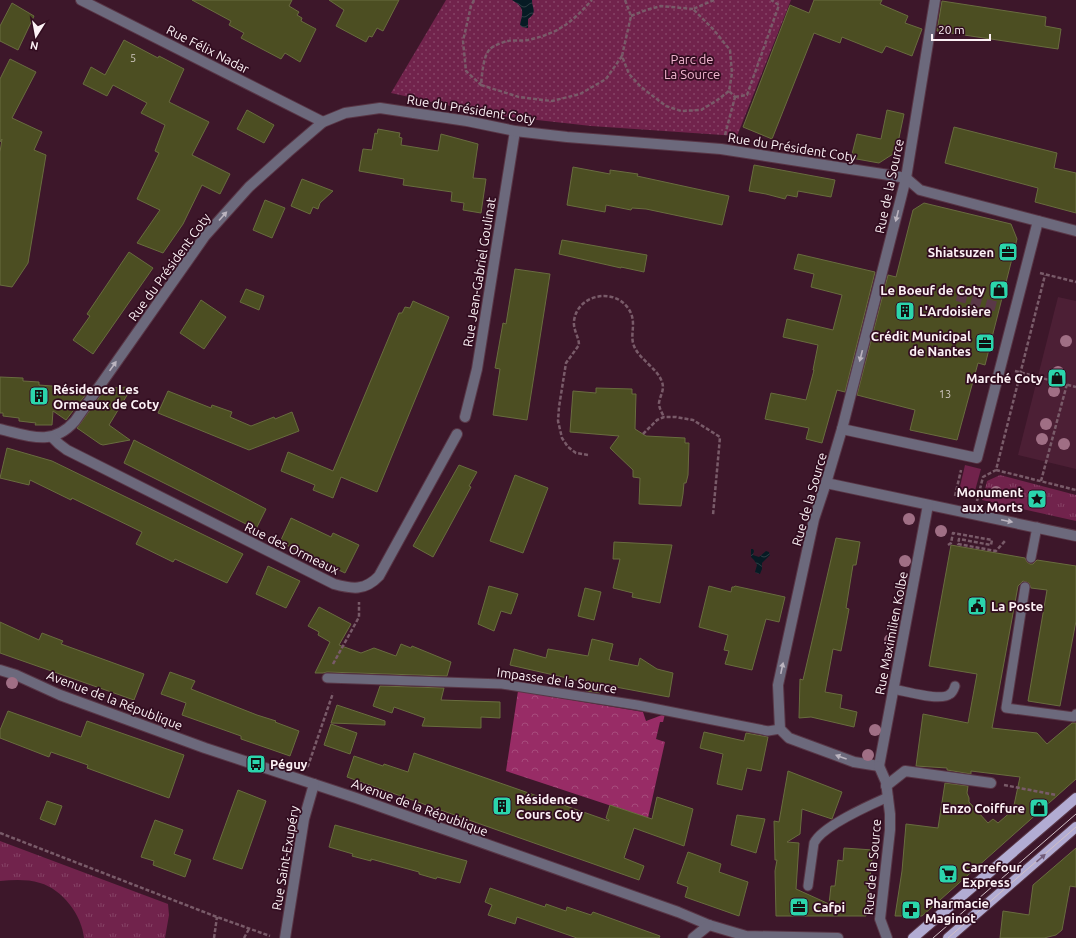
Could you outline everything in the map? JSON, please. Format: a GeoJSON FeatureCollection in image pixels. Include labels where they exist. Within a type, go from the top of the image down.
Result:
{"type":"FeatureCollection","features":[{"type":"Feature","properties":{"kind":"main road"},"geometry":{"type":"LineString","coordinates":[[913,938],[1076,798]]}},
{"type":"Feature","properties":{"kind":"main road"},"geometry":{"type":"LineString","coordinates":[[948,938],[1076,827]]}},
{"type":"Feature","properties":{"kind":"street","name":"Rue Félix Nadar"},"geometry":{"type":"LineString","coordinates":[[81,0],[323,122]]}},
{"type":"Feature","properties":{"kind":"street","name":"Rue de la Source"},"geometry":{"type":"LineString","coordinates":[[780,729],[778,699],[780,676],[814,519],[842,429],[906,178],[935,0]]}},
{"type":"Feature","properties":{"kind":"street","name":"Rue du Président Coty"},"geometry":{"type":"LineString","coordinates":[[52,437],[68,429],[75,421],[205,236],[249,187],[323,122],[346,112],[380,108],[467,121],[515,131],[567,137],[721,149],[906,178],[920,190],[1076,231]]}},
{"type":"Feature","properties":{"kind":"street","name":"Rue Jean-Gabriel Goulinat"},"geometry":{"type":"LineString","coordinates":[[466,417],[477,369],[515,131]]}},
{"type":"Feature","properties":{"kind":"street"},"geometry":{"type":"LineString","coordinates":[[842,429],[977,458],[1038,221]]}},
{"type":"Feature","properties":{"kind":"street"},"geometry":{"type":"LineString","coordinates":[[0,429],[39,438],[52,437]]}},
{"type":"Feature","properties":{"kind":"street"},"geometry":{"type":"LineString","coordinates":[[360,588],[371,584],[378,576],[457,434]]}},
{"type":"Feature","properties":{"kind":"street","name":"Rue des Ormeaux"},"geometry":{"type":"LineString","coordinates":[[52,437],[67,450],[334,584],[348,588],[360,588]]}},
{"type":"Feature","properties":{"kind":"street"},"geometry":{"type":"LineString","coordinates":[[826,484],[1076,536]]}},
{"type":"Feature","properties":{"kind":"street","name":"Rue Maximilien Kolbe"},"geometry":{"type":"LineString","coordinates":[[879,766],[928,505]]}},
{"type":"Feature","properties":{"kind":"street","name":"Avenue de la République"},"geometry":{"type":"LineString","coordinates":[[0,670],[16,675],[60,696],[678,912],[709,925],[746,936],[838,938]]}},
{"type":"Feature","properties":{"kind":"street"},"geometry":{"type":"LineString","coordinates":[[780,729],[789,738],[854,762],[879,766]]}},
{"type":"Feature","properties":{"kind":"street","name":"Rue de la Source"},"geometry":{"type":"LineString","coordinates":[[879,766],[888,797],[890,830],[880,919],[887,938]]}},
{"type":"Feature","properties":{"kind":"street"},"geometry":{"type":"LineString","coordinates":[[886,786],[905,771],[991,783]]}},
{"type":"Feature","properties":{"kind":"street","name":"Rue Saint-Exupéry"},"geometry":{"type":"LineString","coordinates":[[285,938],[304,819],[314,784]]}},
{"type":"Feature","properties":{"kind":"street"},"geometry":{"type":"LineString","coordinates":[[693,938],[709,925]]}},
{"type":"Feature","properties":{"kind":"lane"},"geometry":{"type":"LineString","coordinates":[[1031,558],[1037,527]]}},
{"type":"Feature","properties":{"kind":"lane"},"geometry":{"type":"LineString","coordinates":[[1025,587],[1006,708],[1074,717],[1076,714]]}},
{"type":"Feature","properties":{"kind":"lane","name":"Impasse de la Source"},"geometry":{"type":"LineString","coordinates":[[327,678],[502,684],[637,705],[768,731],[780,729]]}},
{"type":"Feature","properties":{"kind":"lane"},"geometry":{"type":"LineString","coordinates":[[894,689],[943,697],[950,695],[955,686]]}},
{"type":"Feature","properties":{"kind":"lane"},"geometry":{"type":"LineString","coordinates":[[808,886],[816,838],[821,833],[839,822],[888,797]]}},
{"type":"Feature","properties":{"kind":"path"},"geometry":{"type":"LineString","coordinates":[[474,0],[471,6],[463,41],[466,71],[481,85],[519,97],[552,101],[580,94],[606,79],[622,56],[631,16],[625,0]]}},
{"type":"Feature","properties":{"kind":"path"},"geometry":{"type":"LineString","coordinates":[[481,85],[484,64],[490,49],[506,41],[516,42],[526,40],[559,30],[575,19],[592,0]]}},
{"type":"Feature","properties":{"kind":"path"},"geometry":{"type":"LineString","coordinates":[[631,16],[661,6],[693,9],[714,0]]}},
{"type":"Feature","properties":{"kind":"path"},"geometry":{"type":"LineString","coordinates":[[735,97],[747,95],[779,5],[771,0]]}},
{"type":"Feature","properties":{"kind":"path"},"geometry":{"type":"LineString","coordinates":[[622,56],[629,74],[641,87],[666,106],[681,111],[701,110],[716,101],[729,91],[732,73],[730,50],[713,29],[693,9]]}},
{"type":"Feature","properties":{"kind":"path"},"geometry":{"type":"LineString","coordinates":[[729,91],[735,97]]}},
{"type":"Feature","properties":{"kind":"path"},"geometry":{"type":"LineString","coordinates":[[721,149],[735,97]]}},
{"type":"Feature","properties":{"kind":"path"},"geometry":{"type":"LineString","coordinates":[[1026,269],[1076,282]]}},
{"type":"Feature","properties":{"kind":"path"},"geometry":{"type":"LineString","coordinates":[[996,470],[1046,275]]}},
{"type":"Feature","properties":{"kind":"path"},"geometry":{"type":"LineString","coordinates":[[588,455],[576,453],[568,447],[562,438],[558,421],[566,363],[579,345],[574,328],[576,313],[588,300],[596,296],[615,298],[623,302],[632,315],[633,346],[662,380],[663,393],[659,404],[660,410],[664,417]]}},
{"type":"Feature","properties":{"kind":"path"},"geometry":{"type":"LineString","coordinates":[[1001,367],[1076,387]]}},
{"type":"Feature","properties":{"kind":"path"},"geometry":{"type":"LineString","coordinates":[[1041,481],[1067,384]]}},
{"type":"Feature","properties":{"kind":"path"},"geometry":{"type":"LineString","coordinates":[[643,434],[658,420],[664,417],[676,417],[694,420],[720,437],[713,515]]}},
{"type":"Feature","properties":{"kind":"path"},"geometry":{"type":"LineString","coordinates":[[952,510],[965,456]]}},
{"type":"Feature","properties":{"kind":"path"},"geometry":{"type":"LineString","coordinates":[[977,502],[983,477],[996,470],[1076,490]]}},
{"type":"Feature","properties":{"kind":"path"},"geometry":{"type":"LineString","coordinates":[[948,545],[951,543],[953,533],[992,540],[991,544],[959,539],[958,544],[996,551],[1005,541]]}},
{"type":"Feature","properties":{"kind":"path"},"geometry":{"type":"LineString","coordinates":[[327,678],[341,648],[359,617],[360,588]]}},
{"type":"Feature","properties":{"kind":"path"},"geometry":{"type":"LineString","coordinates":[[298,778],[302,764],[308,766],[334,690],[340,678]]}},
{"type":"Feature","properties":{"kind":"path"},"geometry":{"type":"LineString","coordinates":[[991,783],[1055,794],[1067,805]]}},
{"type":"Feature","properties":{"kind":"path"},"geometry":{"type":"LineString","coordinates":[[0,833],[217,917],[277,938]]}},
{"type":"Feature","properties":{"kind":"path"},"geometry":{"type":"LineString","coordinates":[[214,938],[217,917]]}},
{"type":"Feature","properties":{"kind":"path"},"geometry":{"type":"LineString","coordinates":[[244,938],[249,928]]}},
{"type":"Feature","properties":{"kind":"shaded area","name":"Marché Coty"},"geometry":{"type":"Polygon","coordinates":[[[1058,297],[1076,301],[1076,469],[1018,455],[1058,297]]]}},
{"type":"Feature","properties":{"kind":"green space","name":"Parc de La Source"},"geometry":{"type":"Polygon","coordinates":[[[446,0],[791,0],[737,136],[591,126],[492,115],[391,93],[446,0]]]}},
{"type":"Feature","properties":{"kind":"green space"},"geometry":{"type":"Polygon","coordinates":[[[965,465],[981,469],[973,498],[958,495],[965,465]]]}},
{"type":"Feature","properties":{"kind":"green space"},"geometry":{"type":"Polygon","coordinates":[[[1000,475],[1076,495],[1076,521],[982,500],[987,481],[1000,475]]]}},
{"type":"Feature","properties":{"kind":"green space"},"geometry":{"type":"Polygon","coordinates":[[[518,691],[643,712],[646,721],[665,714],[663,722],[660,722],[656,739],[665,742],[648,818],[506,771],[518,691]]]}},
{"type":"Feature","properties":{"kind":"green space"},"geometry":{"type":"Polygon","coordinates":[[[0,841],[168,904],[169,915],[165,938],[84,938],[75,912],[70,904],[56,891],[48,886],[30,881],[0,881],[0,841]]]}},
{"type":"Feature","properties":{"kind":"water"},"geometry":{"type":"Polygon","coordinates":[[[512,0],[532,0],[534,12],[528,19],[528,28],[520,25],[522,10],[519,5],[512,0]]]}},
{"type":"Feature","properties":{"kind":"water"},"geometry":{"type":"Polygon","coordinates":[[[751,549],[754,551],[753,555],[759,557],[766,551],[769,552],[770,555],[762,563],[760,574],[755,572],[757,565],[751,557],[751,549]]]}},
{"type":"Feature","properties":{"kind":"building"},"geometry":{"type":"Polygon","coordinates":[[[192,0],[292,0],[289,6],[299,12],[297,15],[302,18],[301,21],[316,29],[300,62],[285,53],[281,59],[241,38],[244,33],[229,25],[231,21],[192,0]]]}},
{"type":"Feature","properties":{"kind":"building"},"geometry":{"type":"Polygon","coordinates":[[[329,0],[399,0],[383,31],[377,28],[372,37],[369,36],[366,42],[336,26],[344,10],[329,0]]]}},
{"type":"Feature","properties":{"kind":"building"},"geometry":{"type":"Polygon","coordinates":[[[814,0],[882,0],[880,4],[908,16],[905,23],[922,29],[912,56],[886,46],[882,53],[842,37],[840,43],[814,33],[772,139],[743,127],[790,5],[809,13],[814,0]]]}},
{"type":"Feature","properties":{"kind":"building"},"geometry":{"type":"Polygon","coordinates":[[[942,1],[1046,17],[1045,26],[1061,29],[1058,49],[937,31],[942,1]]]}},
{"type":"Feature","properties":{"kind":"building"},"geometry":{"type":"Polygon","coordinates":[[[12,3],[34,16],[18,50],[0,41],[0,26],[12,3]]]}},
{"type":"Feature","properties":{"kind":"building"},"geometry":{"type":"Polygon","coordinates":[[[124,40],[158,58],[159,56],[184,69],[169,102],[209,122],[192,155],[230,174],[220,194],[202,185],[183,224],[163,253],[137,243],[160,210],[137,199],[159,153],[155,151],[165,125],[141,113],[147,103],[113,85],[107,96],[83,84],[91,67],[105,75],[124,40]]]}},
{"type":"Feature","properties":{"kind":"building"},"geometry":{"type":"Polygon","coordinates":[[[10,59],[36,72],[12,118],[42,132],[34,150],[46,155],[28,263],[12,287],[0,285],[0,152],[2,139],[0,142],[0,79],[10,59]]]}},
{"type":"Feature","properties":{"kind":"building"},"geometry":{"type":"Polygon","coordinates":[[[247,110],[274,125],[264,143],[237,129],[247,110]]]}},
{"type":"Feature","properties":{"kind":"building"},"geometry":{"type":"Polygon","coordinates":[[[887,110],[904,114],[896,152],[879,163],[851,158],[857,134],[881,139],[887,110]]]}},
{"type":"Feature","properties":{"kind":"building"},"geometry":{"type":"Polygon","coordinates":[[[954,127],[1057,153],[1054,168],[1076,173],[1076,213],[1035,202],[1038,188],[945,163],[954,127]]]}},
{"type":"Feature","properties":{"kind":"building"},"geometry":{"type":"Polygon","coordinates":[[[378,129],[400,133],[399,137],[402,138],[401,145],[438,151],[441,134],[478,144],[473,178],[486,179],[481,213],[463,210],[464,203],[451,201],[452,192],[403,185],[404,179],[359,171],[363,149],[372,150],[375,133],[377,134],[378,129]]]}},
{"type":"Feature","properties":{"kind":"building"},"geometry":{"type":"Polygon","coordinates":[[[754,165],[835,180],[831,197],[798,191],[797,197],[787,195],[785,199],[749,191],[754,165]]]}},
{"type":"Feature","properties":{"kind":"building"},"geometry":{"type":"Polygon","coordinates":[[[573,167],[610,174],[610,170],[638,174],[637,176],[729,196],[722,225],[646,209],[632,208],[631,210],[606,205],[605,212],[567,205],[573,167]]]}},
{"type":"Feature","properties":{"kind":"building"},"geometry":{"type":"Polygon","coordinates":[[[302,179],[333,191],[320,203],[318,209],[313,207],[310,214],[291,206],[302,179]]]}},
{"type":"Feature","properties":{"kind":"building"},"geometry":{"type":"Polygon","coordinates":[[[265,200],[285,208],[272,238],[253,230],[265,200]]]}},
{"type":"Feature","properties":{"kind":"building"},"geometry":{"type":"Polygon","coordinates":[[[924,203],[1011,224],[1017,239],[985,365],[978,363],[957,440],[910,430],[915,410],[857,395],[888,275],[896,277],[913,210],[924,203]]]}},
{"type":"Feature","properties":{"kind":"building"},"geometry":{"type":"Polygon","coordinates":[[[562,240],[647,255],[644,272],[559,254],[562,240]]]}},
{"type":"Feature","properties":{"kind":"building"},"geometry":{"type":"Polygon","coordinates":[[[129,252],[153,268],[93,354],[73,340],[90,316],[87,314],[129,252]]]}},
{"type":"Feature","properties":{"kind":"building"},"geometry":{"type":"Polygon","coordinates":[[[798,254],[875,272],[845,392],[837,390],[822,443],[806,439],[809,428],[765,419],[771,393],[806,400],[814,370],[818,345],[783,337],[787,319],[833,330],[842,295],[811,287],[814,274],[794,269],[798,254]]]}},
{"type":"Feature","properties":{"kind":"building"},"geometry":{"type":"Polygon","coordinates":[[[515,269],[550,274],[527,420],[493,415],[500,369],[495,368],[503,323],[506,324],[515,269]]]}},
{"type":"Feature","properties":{"kind":"building"},"geometry":{"type":"Polygon","coordinates":[[[246,289],[264,296],[259,310],[240,302],[246,289]]]}},
{"type":"Feature","properties":{"kind":"building"},"geometry":{"type":"Polygon","coordinates":[[[201,300],[226,317],[204,349],[180,333],[201,300]]]}},
{"type":"Feature","properties":{"kind":"building"},"geometry":{"type":"Polygon","coordinates":[[[413,301],[449,317],[377,492],[341,477],[333,498],[313,490],[315,485],[281,471],[288,452],[333,471],[399,313],[402,313],[405,307],[410,308],[413,301]]]}},
{"type":"Feature","properties":{"kind":"building","name":"Résidence Les Ormeaux de Coty"},"geometry":{"type":"Polygon","coordinates":[[[0,377],[23,378],[23,381],[39,382],[39,385],[90,389],[66,420],[53,411],[52,425],[35,425],[36,423],[19,421],[19,418],[3,416],[3,413],[0,413],[0,377]]]}},
{"type":"Feature","properties":{"kind":"building"},"geometry":{"type":"Polygon","coordinates":[[[132,387],[109,425],[130,440],[103,445],[77,428],[106,388],[132,387]]]}},
{"type":"Feature","properties":{"kind":"building"},"geometry":{"type":"Polygon","coordinates":[[[596,388],[632,389],[632,394],[636,394],[635,429],[646,436],[685,438],[685,443],[689,443],[688,475],[686,483],[684,483],[681,506],[639,504],[640,478],[633,477],[633,470],[610,448],[619,436],[570,432],[573,391],[596,393],[596,388]]]}},
{"type":"Feature","properties":{"kind":"building"},"geometry":{"type":"Polygon","coordinates":[[[168,391],[211,408],[212,405],[232,412],[230,417],[251,426],[292,412],[299,431],[249,450],[158,413],[168,391]]]}},
{"type":"Feature","properties":{"kind":"building"},"geometry":{"type":"Polygon","coordinates":[[[134,440],[266,509],[256,529],[124,463],[134,440]]]}},
{"type":"Feature","properties":{"kind":"building"},"geometry":{"type":"Polygon","coordinates":[[[7,448],[52,461],[243,554],[227,583],[175,559],[173,562],[136,544],[142,532],[72,498],[71,500],[30,480],[29,485],[0,478],[7,448]]]}},
{"type":"Feature","properties":{"kind":"building"},"geometry":{"type":"Polygon","coordinates":[[[459,465],[477,472],[469,486],[471,487],[433,557],[413,546],[459,465]]]}},
{"type":"Feature","properties":{"kind":"building"},"geometry":{"type":"Polygon","coordinates":[[[515,475],[548,488],[523,553],[490,541],[515,475]]]}},
{"type":"Feature","properties":{"kind":"building"},"geometry":{"type":"Polygon","coordinates":[[[291,518],[331,537],[333,533],[359,545],[345,573],[280,542],[291,518]]]}},
{"type":"Feature","properties":{"kind":"building"},"geometry":{"type":"Polygon","coordinates":[[[836,538],[860,542],[856,565],[853,565],[846,608],[849,609],[841,651],[833,649],[825,692],[842,695],[840,708],[857,712],[854,727],[811,717],[799,718],[800,679],[803,680],[836,538]]]}},
{"type":"Feature","properties":{"kind":"building"},"geometry":{"type":"Polygon","coordinates":[[[614,542],[672,545],[660,603],[632,597],[633,593],[613,588],[620,559],[613,559],[614,542]]]}},
{"type":"Feature","properties":{"kind":"building"},"geometry":{"type":"Polygon","coordinates":[[[951,545],[1025,558],[1030,564],[1033,564],[1037,560],[1076,566],[1076,621],[1060,706],[1028,701],[1047,590],[1031,588],[1029,583],[1023,581],[1018,586],[992,728],[1037,733],[1047,744],[1072,723],[1076,723],[1076,779],[922,916],[895,916],[902,871],[906,824],[938,828],[945,783],[968,786],[967,793],[969,802],[988,823],[993,819],[998,823],[1013,810],[1020,777],[971,771],[971,774],[947,770],[947,768],[916,766],[923,714],[968,723],[977,674],[929,666],[951,545]]]}},
{"type":"Feature","properties":{"kind":"building"},"geometry":{"type":"Polygon","coordinates":[[[268,566],[300,581],[286,608],[256,594],[268,566]]]}},
{"type":"Feature","properties":{"kind":"building"},"geometry":{"type":"Polygon","coordinates":[[[489,586],[518,594],[511,614],[501,611],[494,631],[478,624],[489,586]]]}},
{"type":"Feature","properties":{"kind":"building"},"geometry":{"type":"Polygon","coordinates":[[[709,586],[731,592],[732,587],[735,586],[785,597],[779,622],[766,619],[752,670],[725,664],[729,651],[724,650],[728,635],[699,627],[709,586]]]}},
{"type":"Feature","properties":{"kind":"building"},"geometry":{"type":"Polygon","coordinates":[[[585,588],[601,592],[594,620],[578,616],[585,588]]]}},
{"type":"Feature","properties":{"kind":"building"},"geometry":{"type":"Polygon","coordinates":[[[319,607],[351,624],[339,645],[361,653],[374,648],[396,656],[401,644],[411,648],[412,646],[451,662],[447,676],[327,672],[315,673],[330,642],[318,635],[319,632],[308,626],[319,607]]]}},
{"type":"Feature","properties":{"kind":"building"},"geometry":{"type":"Polygon","coordinates":[[[0,622],[39,640],[42,633],[63,641],[61,644],[144,674],[134,700],[0,653],[0,622]]]}},
{"type":"Feature","properties":{"kind":"building"},"geometry":{"type":"Polygon","coordinates":[[[592,639],[613,644],[609,660],[638,666],[640,658],[657,669],[673,673],[669,697],[605,685],[600,693],[586,691],[587,681],[580,681],[510,665],[514,649],[546,658],[548,649],[588,656],[592,639]]]}},
{"type":"Feature","properties":{"kind":"building"},"geometry":{"type":"Polygon","coordinates":[[[170,672],[195,681],[191,689],[299,731],[290,756],[241,739],[241,736],[182,715],[186,703],[161,694],[170,672]]]}},
{"type":"Feature","properties":{"kind":"building"},"geometry":{"type":"Polygon","coordinates":[[[380,686],[444,688],[441,700],[500,702],[500,718],[481,717],[481,728],[422,726],[425,718],[394,707],[392,713],[373,706],[380,686]]]}},
{"type":"Feature","properties":{"kind":"building"},"geometry":{"type":"Polygon","coordinates":[[[337,705],[385,721],[385,725],[331,723],[337,705]]]}},
{"type":"Feature","properties":{"kind":"building"},"geometry":{"type":"Polygon","coordinates":[[[8,711],[81,737],[87,721],[184,755],[169,798],[87,768],[88,765],[51,752],[49,757],[0,738],[0,730],[8,711]]]}},
{"type":"Feature","properties":{"kind":"building"},"geometry":{"type":"Polygon","coordinates":[[[331,724],[357,733],[350,754],[324,745],[331,724]]]}},
{"type":"Feature","properties":{"kind":"building"},"geometry":{"type":"Polygon","coordinates":[[[704,732],[744,741],[746,733],[768,737],[761,771],[747,768],[742,790],[717,784],[723,754],[700,748],[704,732]]]}},
{"type":"Feature","properties":{"kind":"building"},"geometry":{"type":"Polygon","coordinates":[[[414,753],[609,821],[606,818],[610,805],[652,819],[657,797],[693,809],[684,846],[634,828],[624,858],[644,866],[639,880],[347,777],[354,756],[383,766],[384,764],[408,772],[414,753]]]}},
{"type":"Feature","properties":{"kind":"building"},"geometry":{"type":"Polygon","coordinates":[[[788,771],[842,792],[832,819],[802,809],[800,834],[787,842],[799,843],[796,889],[829,904],[831,886],[835,886],[838,860],[843,861],[844,848],[873,850],[866,916],[776,916],[775,871],[777,860],[775,860],[774,821],[779,822],[788,771]]]}},
{"type":"Feature","properties":{"kind":"building"},"geometry":{"type":"Polygon","coordinates":[[[238,790],[266,801],[242,869],[213,859],[238,790]]]}},
{"type":"Feature","properties":{"kind":"building"},"geometry":{"type":"Polygon","coordinates":[[[47,801],[62,806],[55,825],[40,819],[47,801]]]}},
{"type":"Feature","properties":{"kind":"building"},"geometry":{"type":"Polygon","coordinates":[[[737,815],[765,819],[756,853],[731,845],[737,815]]]}},
{"type":"Feature","properties":{"kind":"building"},"geometry":{"type":"Polygon","coordinates":[[[155,820],[183,830],[174,854],[191,860],[185,877],[153,865],[154,861],[141,857],[155,820]]]}},
{"type":"Feature","properties":{"kind":"building"},"geometry":{"type":"Polygon","coordinates":[[[335,825],[467,861],[460,883],[437,877],[436,879],[419,874],[419,872],[371,859],[371,861],[352,856],[353,854],[329,847],[335,825]]]}},
{"type":"Feature","properties":{"kind":"building"},"geometry":{"type":"Polygon","coordinates":[[[1076,848],[1076,887],[1070,886],[1062,930],[1056,935],[1044,938],[1000,938],[1003,911],[1029,915],[1033,885],[1076,848]]]}},
{"type":"Feature","properties":{"kind":"building"},"geometry":{"type":"Polygon","coordinates":[[[688,852],[721,864],[719,872],[748,882],[739,916],[685,897],[688,887],[677,883],[688,852]]]}},
{"type":"Feature","properties":{"kind":"building"},"geometry":{"type":"Polygon","coordinates":[[[490,888],[545,907],[546,904],[566,911],[567,907],[591,915],[593,912],[660,936],[659,938],[577,938],[517,917],[515,924],[488,915],[492,905],[485,902],[490,888]]]}},
{"type":"Feature","properties":{"kind":"tunnel"},"geometry":{"type":"LineString","coordinates":[[957,296],[998,307]]}},
{"type":"Feature","properties":{"kind":"tram line"},"geometry":{"type":"LineString","coordinates":[[933,938],[1076,814]]}},
{"type":"Feature","properties":{"kind":"tram line"},"geometry":{"type":"LineString","coordinates":[[948,938],[1076,827]]}},
{"type":"Feature","properties":{"kind":"place","name":"Shiatsuzen"},"geometry":{"type":"Point","coordinates":[1008,252]}},
{"type":"Feature","properties":{"kind":"place","name":"Le Boeuf de Coty"},"geometry":{"type":"Point","coordinates":[999,290]}},
{"type":"Feature","properties":{"kind":"place","name":"L'Ardoisière"},"geometry":{"type":"Point","coordinates":[905,311]}},
{"type":"Feature","properties":{"kind":"place","name":"Crédit Municipal de Nantes"},"geometry":{"type":"Point","coordinates":[985,343]}},
{"type":"Feature","properties":{"kind":"place","name":"Marché Coty"},"geometry":{"type":"Point","coordinates":[1057,378]}},
{"type":"Feature","properties":{"kind":"place","name":"Résidence Les Ormeaux de Coty"},"geometry":{"type":"Point","coordinates":[39,396]}},
{"type":"Feature","properties":{"kind":"place","name":"Monument aux Morts"},"geometry":{"type":"Point","coordinates":[1037,499]}},
{"type":"Feature","properties":{"kind":"place","name":"La Poste"},"geometry":{"type":"Point","coordinates":[977,606]}},
{"type":"Feature","properties":{"kind":"place","name":"Péguy"},"geometry":{"type":"Point","coordinates":[256,764]}},
{"type":"Feature","properties":{"kind":"place","name":"Résidence Cours Coty"},"geometry":{"type":"Point","coordinates":[502,806]}},
{"type":"Feature","properties":{"kind":"place","name":"Enzo Coiffure"},"geometry":{"type":"Point","coordinates":[1039,808]}},
{"type":"Feature","properties":{"kind":"place","name":"Carrefour Express"},"geometry":{"type":"Point","coordinates":[948,874]}},
{"type":"Feature","properties":{"kind":"place","name":"Cafpi"},"geometry":{"type":"Point","coordinates":[799,907]}},
{"type":"Feature","properties":{"kind":"place","name":"Pharmacie Maginot"},"geometry":{"type":"Point","coordinates":[911,910]}}]}
